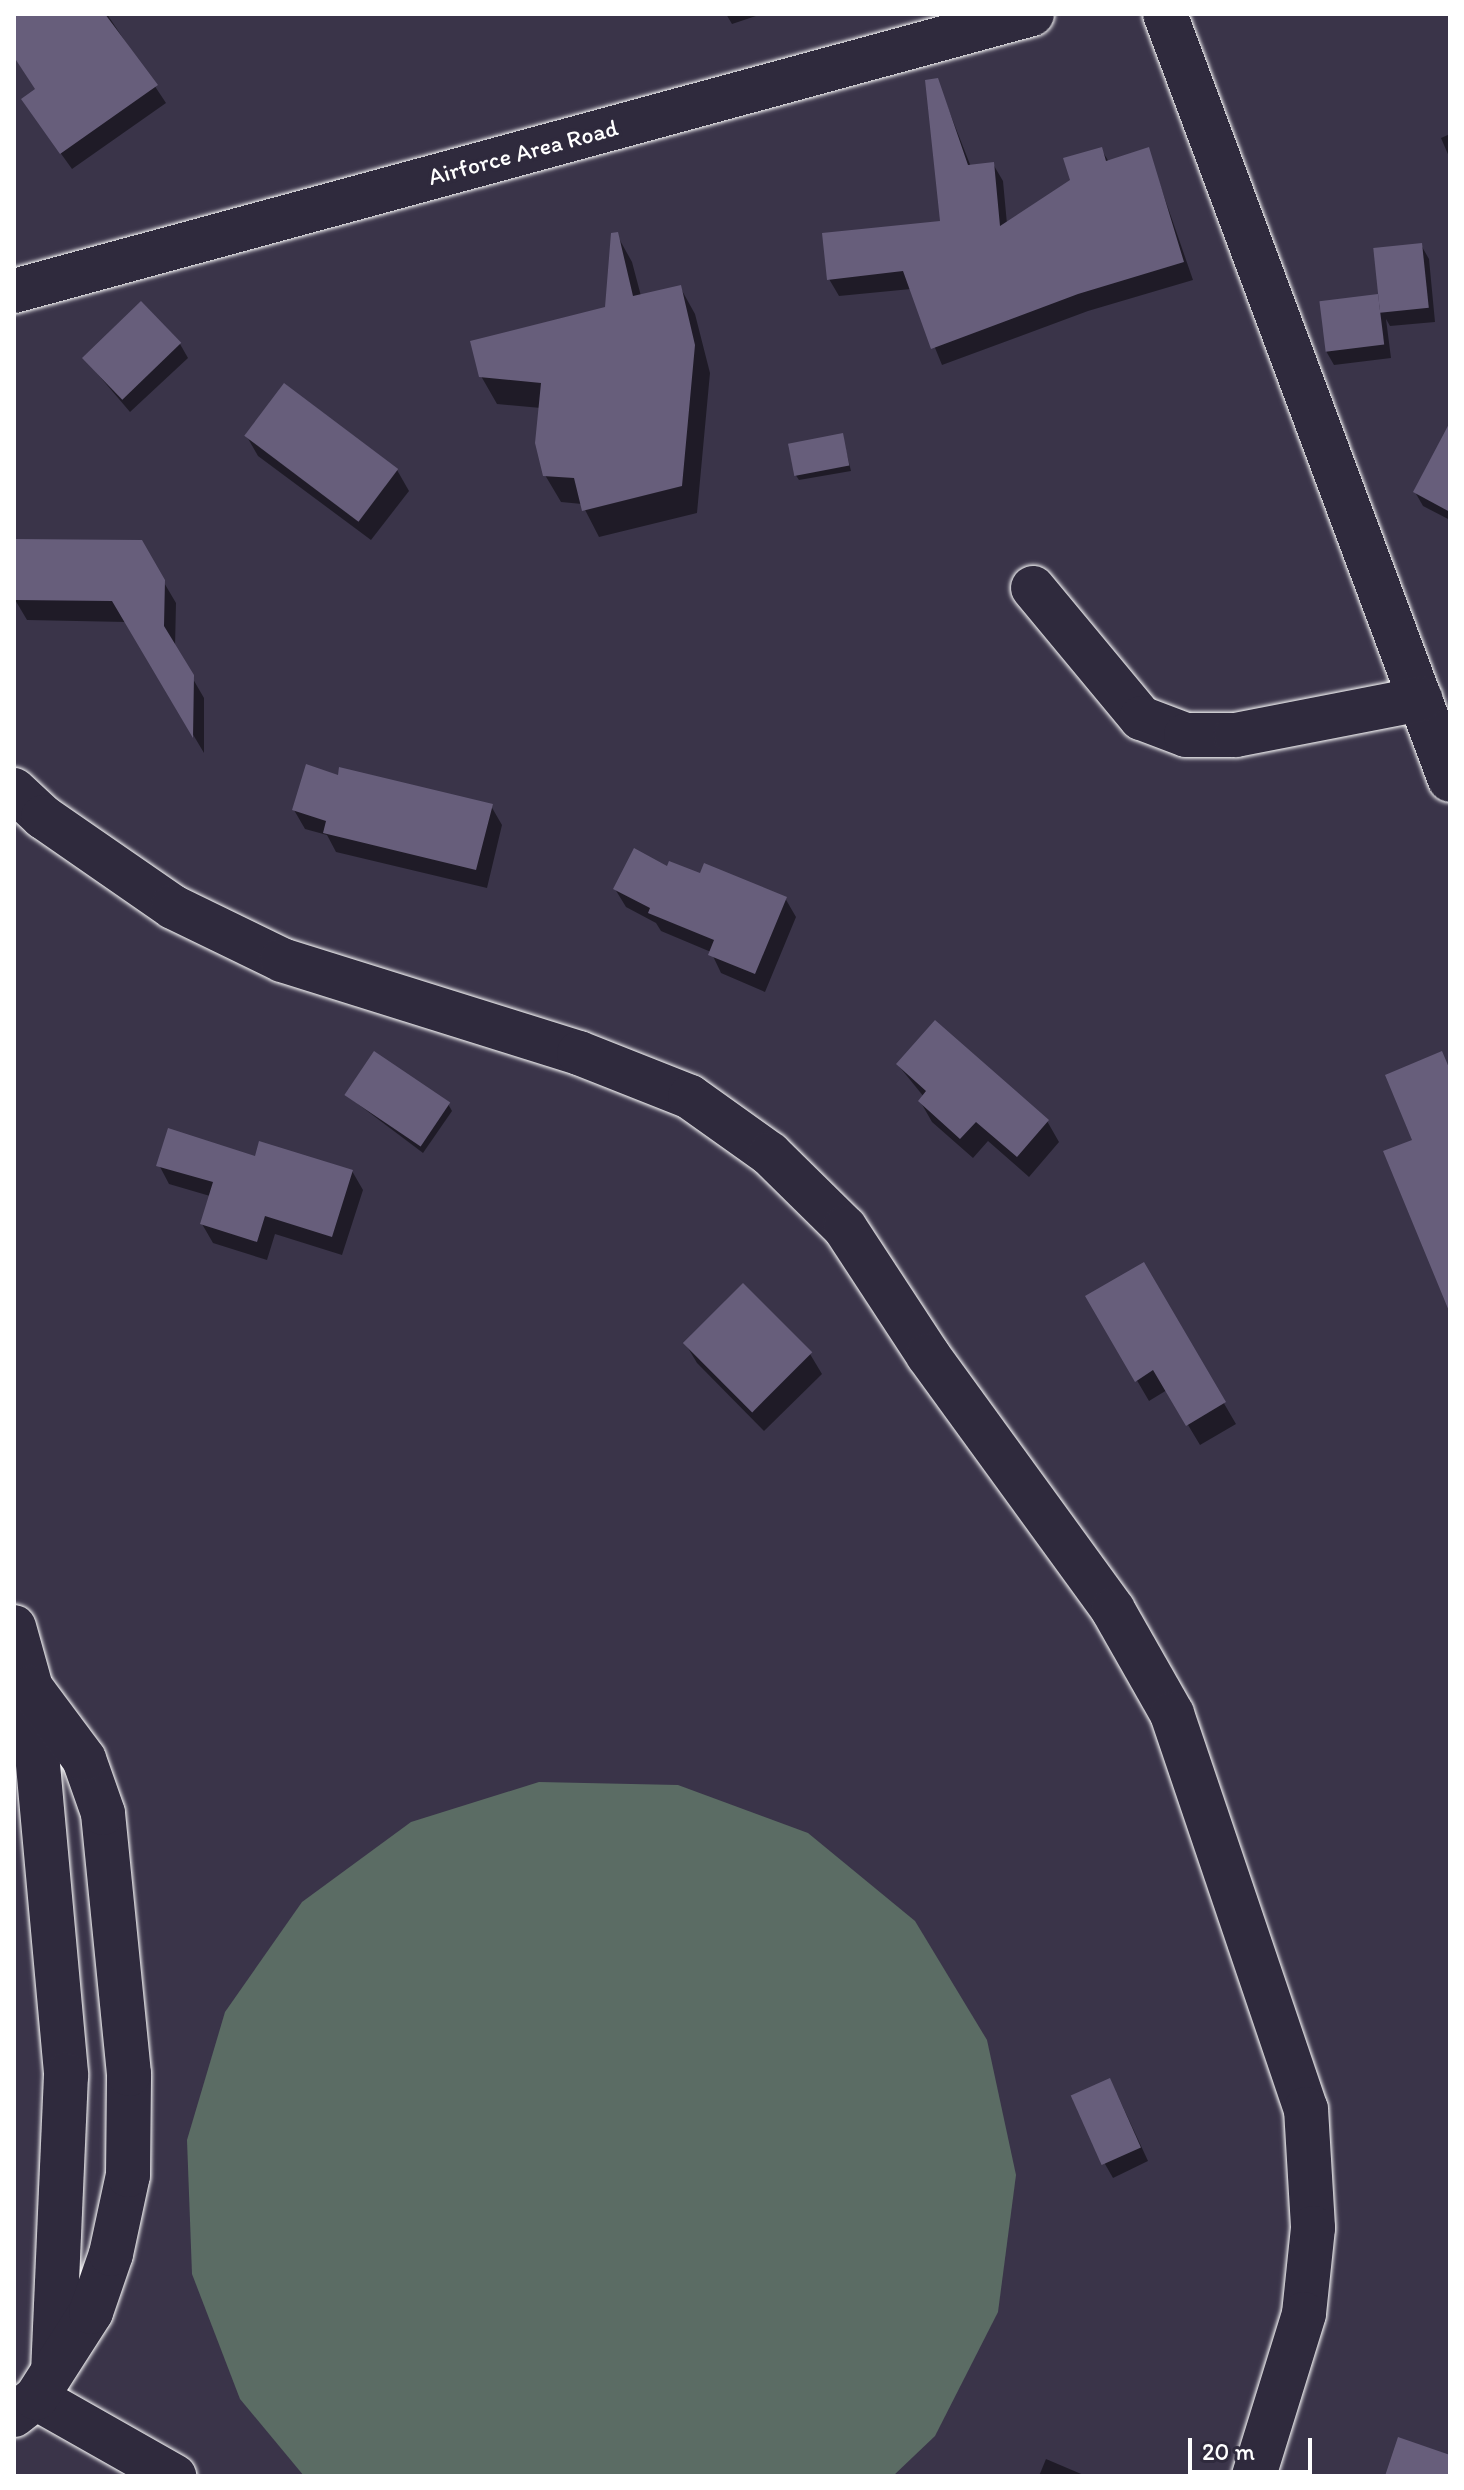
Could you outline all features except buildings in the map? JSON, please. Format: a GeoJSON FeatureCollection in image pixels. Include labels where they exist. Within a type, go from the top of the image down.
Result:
{"type":"FeatureCollection","features":[{"type":"Feature","properties":{"kind":"street","name":"Airforce Area Road"},"geometry":{"type":"LineString","coordinates":[[14,291],[1032,14]]}},
{"type":"Feature","properties":{"kind":"street"},"geometry":{"type":"LineString","coordinates":[[1165,14],[1450,780]]}},
{"type":"Feature","properties":{"kind":"street"},"geometry":{"type":"LineString","coordinates":[[1033,588],[1141,718],[1186,735],[1236,735],[1421,699]]}},
{"type":"Feature","properties":{"kind":"street"},"geometry":{"type":"LineString","coordinates":[[14,790],[43,817],[173,907],[282,960],[579,1053],[690,1097],[770,1154],[845,1228],[928,1355],[1113,1610],[1172,1714],[1306,2109],[1313,2228],[1304,2314],[1254,2476]]}},
{"type":"Feature","properties":{"kind":"street"},"geometry":{"type":"LineString","coordinates":[[14,1627],[31,1688],[66,2075],[34,2393]]}},
{"type":"Feature","properties":{"kind":"street"},"geometry":{"type":"LineString","coordinates":[[31,1688],[84,1759],[103,1813],[129,2074],[128,2175],[111,2254],[91,2312],[34,2393]]}},
{"type":"Feature","properties":{"kind":"street"},"geometry":{"type":"LineString","coordinates":[[34,2393],[174,2476]]}},
{"type":"Feature","properties":{"kind":"green space"},"geometry":{"type":"Polygon","coordinates":[[[539,1782],[678,1785],[808,1833],[915,1921],[987,2040],[1016,2175],[998,2312],[935,2436],[893,2476],[304,2476],[240,2399],[192,2274],[187,2140],[225,2012],[302,1902],[411,1822],[539,1782]]]}}]}
